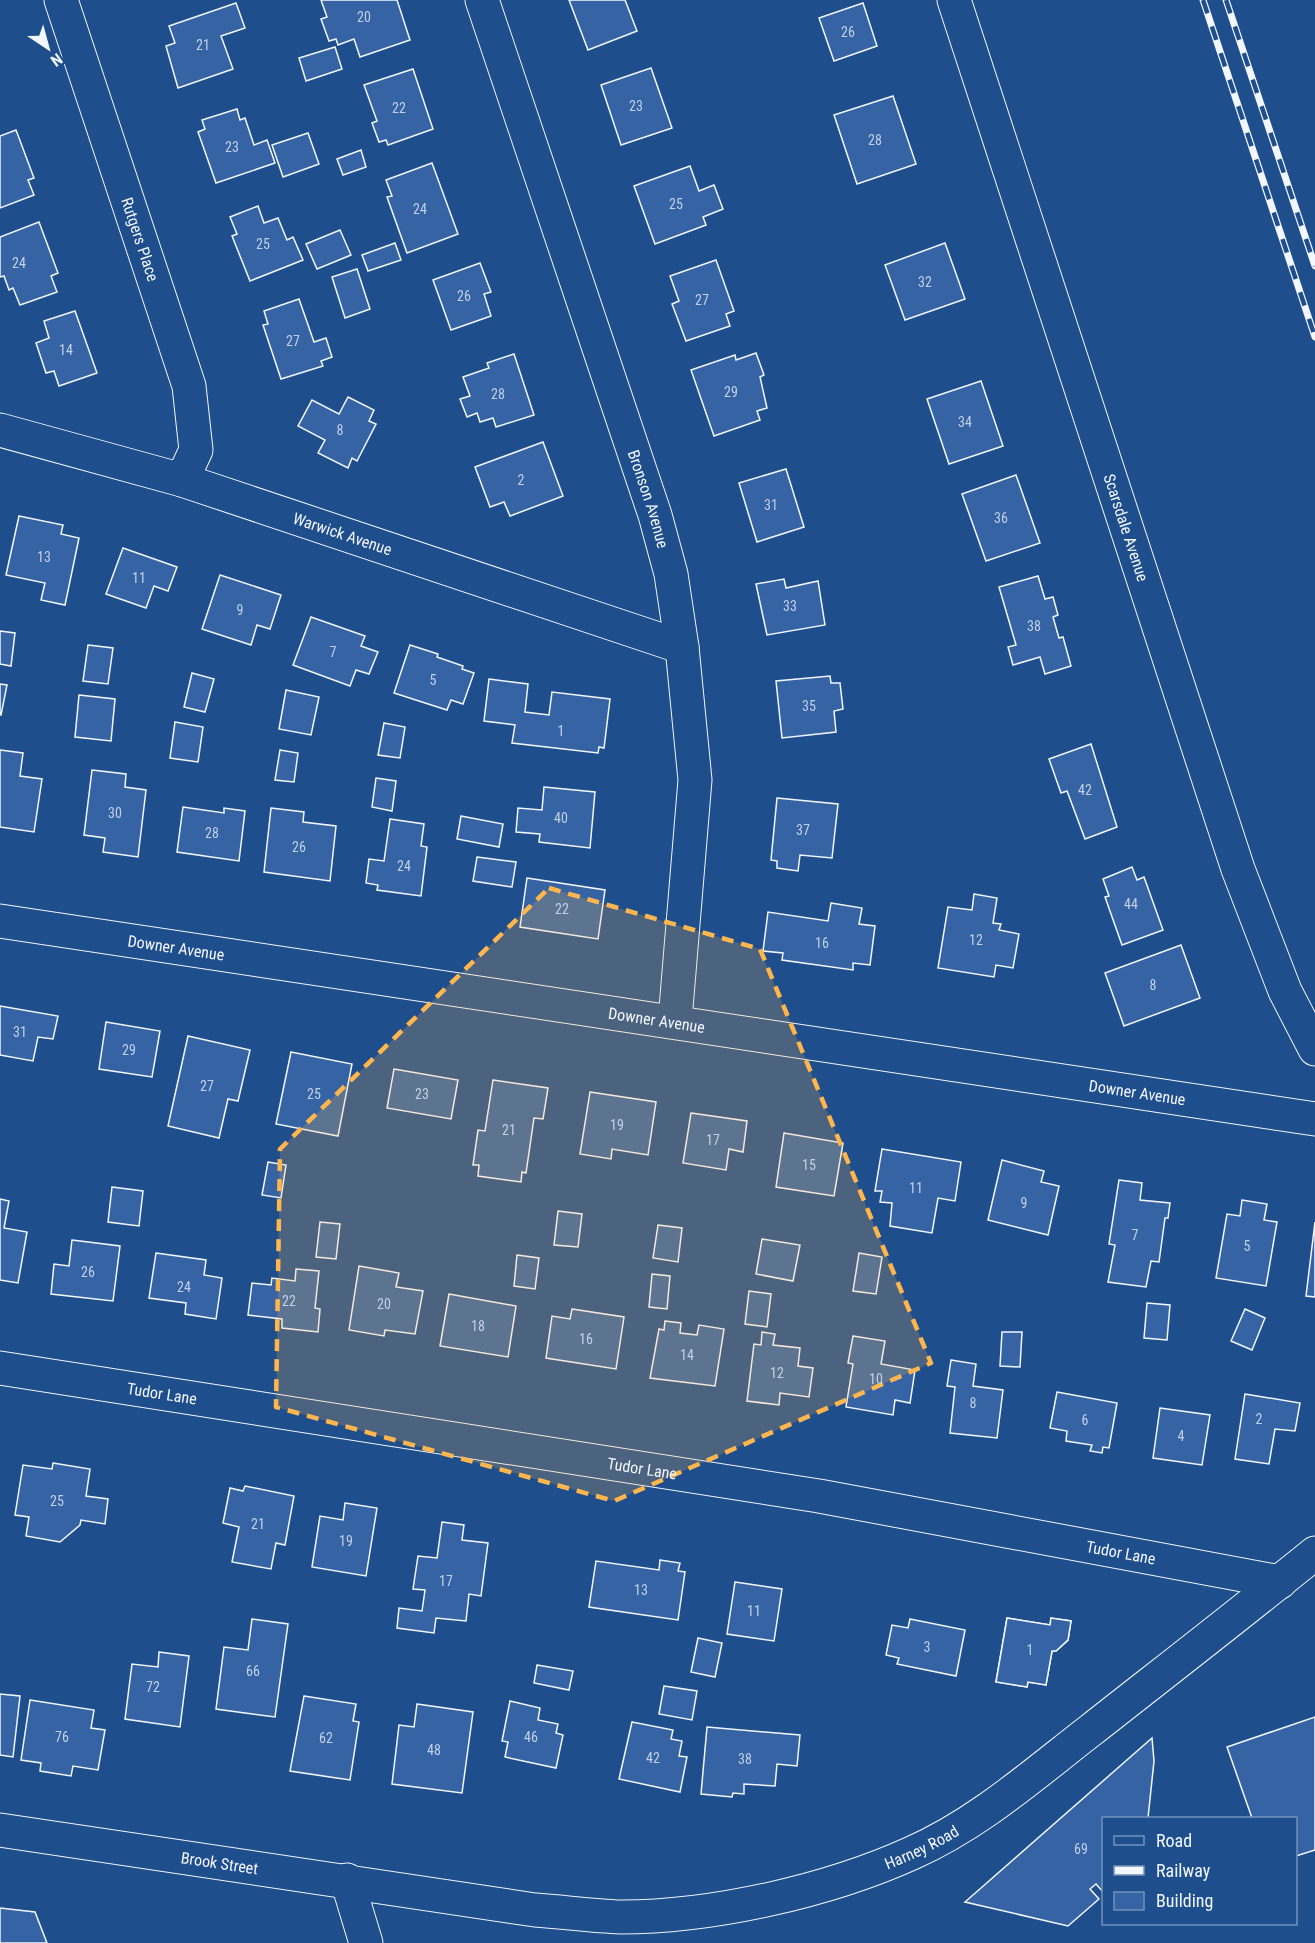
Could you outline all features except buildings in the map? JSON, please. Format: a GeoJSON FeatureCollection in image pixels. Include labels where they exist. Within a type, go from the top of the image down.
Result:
{"type":"FeatureCollection","features":[{"type":"Feature","properties":{"kind":"street","name":"Rutgers Place"},"geometry":{"type":"LineString","coordinates":[[61,0],[189,386],[195,450],[182,480]]}},
{"type":"Feature","properties":{"kind":"street","name":"Bronson Avenue"},"geometry":{"type":"LineString","coordinates":[[482,0],[655,515],[671,574],[682,647],[695,780],[675,1020]]}},
{"type":"Feature","properties":{"kind":"street","name":"Scarsdale Avenue"},"geometry":{"type":"LineString","coordinates":[[954,0],[1238,869],[1285,992],[1315,1049]]}},
{"type":"Feature","properties":{"kind":"street","name":"Warwick Avenue"},"geometry":{"type":"LineString","coordinates":[[0,430],[182,480],[682,647]]}},
{"type":"Feature","properties":{"kind":"street","name":"Downer Avenue"},"geometry":{"type":"LineString","coordinates":[[0,921],[675,1020],[1294,1118],[1315,1119]]}},
{"type":"Feature","properties":{"kind":"street","name":"Tudor Lane"},"geometry":{"type":"LineString","coordinates":[[0,1368],[819,1496],[1280,1582]]}},
{"type":"Feature","properties":{"kind":"street","name":"Harney Road"},"geometry":{"type":"LineString","coordinates":[[440,1896],[536,1910],[621,1917],[688,1913],[761,1901],[893,1861],[946,1835],[1002,1798],[1315,1553]]}},
{"type":"Feature","properties":{"kind":"street","name":"Brook Street"},"geometry":{"type":"LineString","coordinates":[[0,1830],[347,1880],[440,1896]]}},
{"type":"Feature","properties":{"kind":"street"},"geometry":{"type":"LineString","coordinates":[[347,1880],[366,1943]]}},
{"type":"Feature","properties":{"kind":"highlighted area"},"geometry":{"type":"Polygon","coordinates":[[[549,888],[760,949],[931,1363],[614,1501],[276,1407],[280,1149],[549,888]]]}},
{"type":"Feature","properties":{"kind":"railway"},"geometry":{"type":"LineString","coordinates":[[1203,0],[1315,337]]}},
{"type":"Feature","properties":{"kind":"railway"},"geometry":{"type":"LineString","coordinates":[[1226,0],[1315,266]]}}]}
